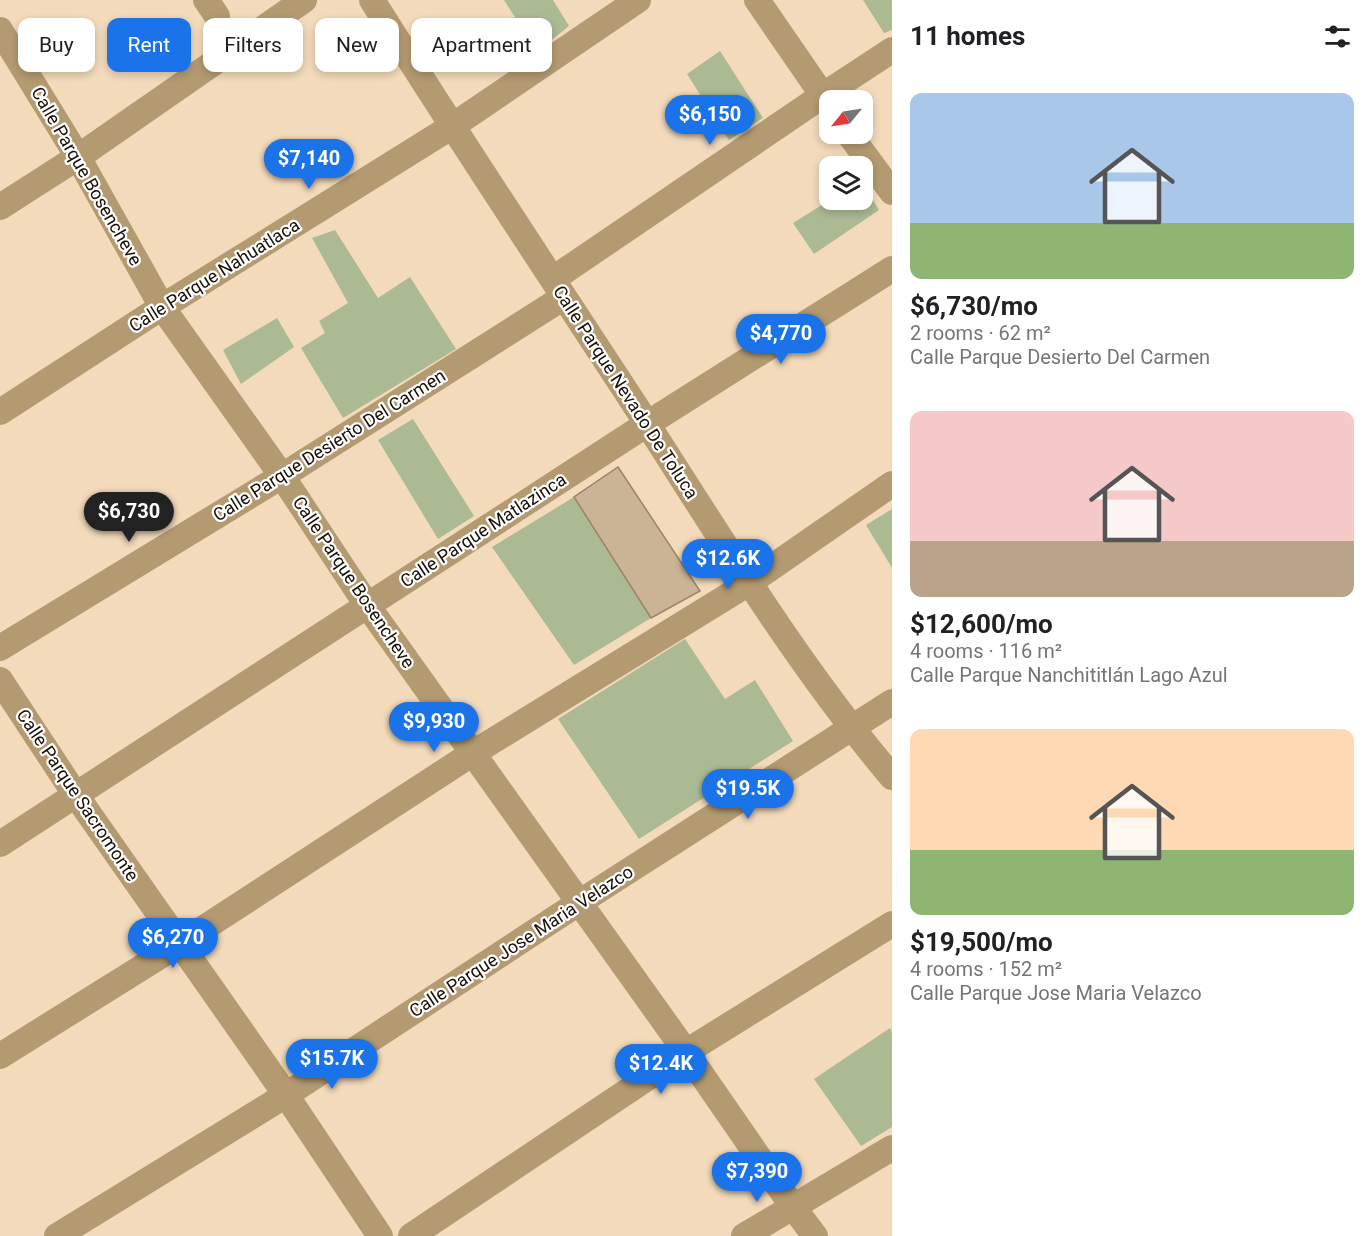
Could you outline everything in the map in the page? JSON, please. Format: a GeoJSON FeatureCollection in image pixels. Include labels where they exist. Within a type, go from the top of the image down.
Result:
{"type":"FeatureCollection","features":[{"type":"Feature","properties":{"kind":"street"},"geometry":{"type":"LineString","coordinates":[[0,207],[78,157],[304,0]]}},
{"type":"Feature","properties":{"kind":"street","name":"Calle Parque Nevado De Toluca"},"geometry":{"type":"LineString","coordinates":[[372,0],[451,127],[559,288],[749,582],[851,728],[892,777]]}},
{"type":"Feature","properties":{"kind":"street","name":"Calle Parque Nahuatlaca"},"geometry":{"type":"LineString","coordinates":[[0,412],[162,307],[451,127],[638,0]]}},
{"type":"Feature","properties":{"kind":"street"},"geometry":{"type":"LineString","coordinates":[[757,0],[819,91]]}},
{"type":"Feature","properties":{"kind":"street","name":"Calle Parque Bosencheve"},"geometry":{"type":"LineString","coordinates":[[0,30],[78,157],[162,307],[282,476],[368,605],[815,1236]]}},
{"type":"Feature","properties":{"kind":"street","name":"Calle Parque Desierto Del Carmen"},"geometry":{"type":"LineString","coordinates":[[841,90],[892,51]]}},
{"type":"Feature","properties":{"kind":"street","name":"Calle Parque Desierto Del Carmen"},"geometry":{"type":"LineString","coordinates":[[0,648],[282,476],[559,288],[819,106]]}},
{"type":"Feature","properties":{"kind":"street"},"geometry":{"type":"LineString","coordinates":[[856,144],[892,192]]}},
{"type":"Feature","properties":{"kind":"street","name":"Calle Parque Matlazinca"},"geometry":{"type":"LineString","coordinates":[[0,844],[647,424],[892,269]]}},
{"type":"Feature","properties":{"kind":"street"},"geometry":{"type":"LineString","coordinates":[[0,1056],[181,943],[473,753],[749,582],[892,484]]}},
{"type":"Feature","properties":{"kind":"street","name":"Calle Parque Sacromonte"},"geometry":{"type":"LineString","coordinates":[[0,680],[75,794],[286,1095],[380,1236]]}},
{"type":"Feature","properties":{"kind":"street","name":"Calle Parque Jose Maria Velazco"},"geometry":{"type":"LineString","coordinates":[[57,1236],[286,1095],[580,902],[892,702]]}},
{"type":"Feature","properties":{"kind":"street"},"geometry":{"type":"LineString","coordinates":[[411,1236],[686,1052],[892,924]]}},
{"type":"Feature","properties":{"kind":"street"},"geometry":{"type":"LineString","coordinates":[[744,1236],[892,1148]]}},
{"type":"Feature","properties":{"kind":"green space"},"geometry":{"type":"Polygon","coordinates":[[[504,0],[553,0],[569,26],[552,40],[552,18],[515,18],[504,0]]]}},
{"type":"Feature","properties":{"kind":"green space"},"geometry":{"type":"Polygon","coordinates":[[[863,0],[892,0],[892,30],[884,33],[863,0]]]}},
{"type":"Feature","properties":{"kind":"green space"},"geometry":{"type":"Polygon","coordinates":[[[720,51],[763,118],[729,140],[687,74],[720,51]]]}},
{"type":"Feature","properties":{"kind":"green space"},"geometry":{"type":"Polygon","coordinates":[[[873,200],[879,210],[814,254],[793,223],[819,207],[819,210],[873,210],[873,200]]]}},
{"type":"Feature","properties":{"kind":"green space"},"geometry":{"type":"Polygon","coordinates":[[[335,230],[378,298],[410,277],[456,349],[343,418],[301,348],[325,333],[319,321],[348,303],[312,238],[335,230]]]}},
{"type":"Feature","properties":{"kind":"green space"},"geometry":{"type":"Polygon","coordinates":[[[277,318],[294,347],[241,384],[223,350],[277,318]]]}},
{"type":"Feature","properties":{"kind":"green space"},"geometry":{"type":"Polygon","coordinates":[[[413,419],[474,516],[438,539],[378,440],[413,419]]]}},
{"type":"Feature","properties":{"kind":"green space"},"geometry":{"type":"Polygon","coordinates":[[[574,497],[651,618],[574,665],[492,547],[574,497]]]}},
{"type":"Feature","properties":{"kind":"green space"},"geometry":{"type":"Polygon","coordinates":[[[892,509],[892,568],[866,525],[892,509]]]}},
{"type":"Feature","properties":{"kind":"green space"},"geometry":{"type":"Polygon","coordinates":[[[685,639],[725,699],[755,680],[793,741],[639,839],[558,719],[685,639]]]}},
{"type":"Feature","properties":{"kind":"green space"},"geometry":{"type":"Polygon","coordinates":[[[890,1028],[892,1032],[892,1127],[861,1146],[814,1079],[890,1028]]]}},
{"type":"Feature","properties":{"kind":"building"},"geometry":{"type":"Polygon","coordinates":[[[618,467],[700,591],[651,618],[574,497],[618,467]]]}}]}
